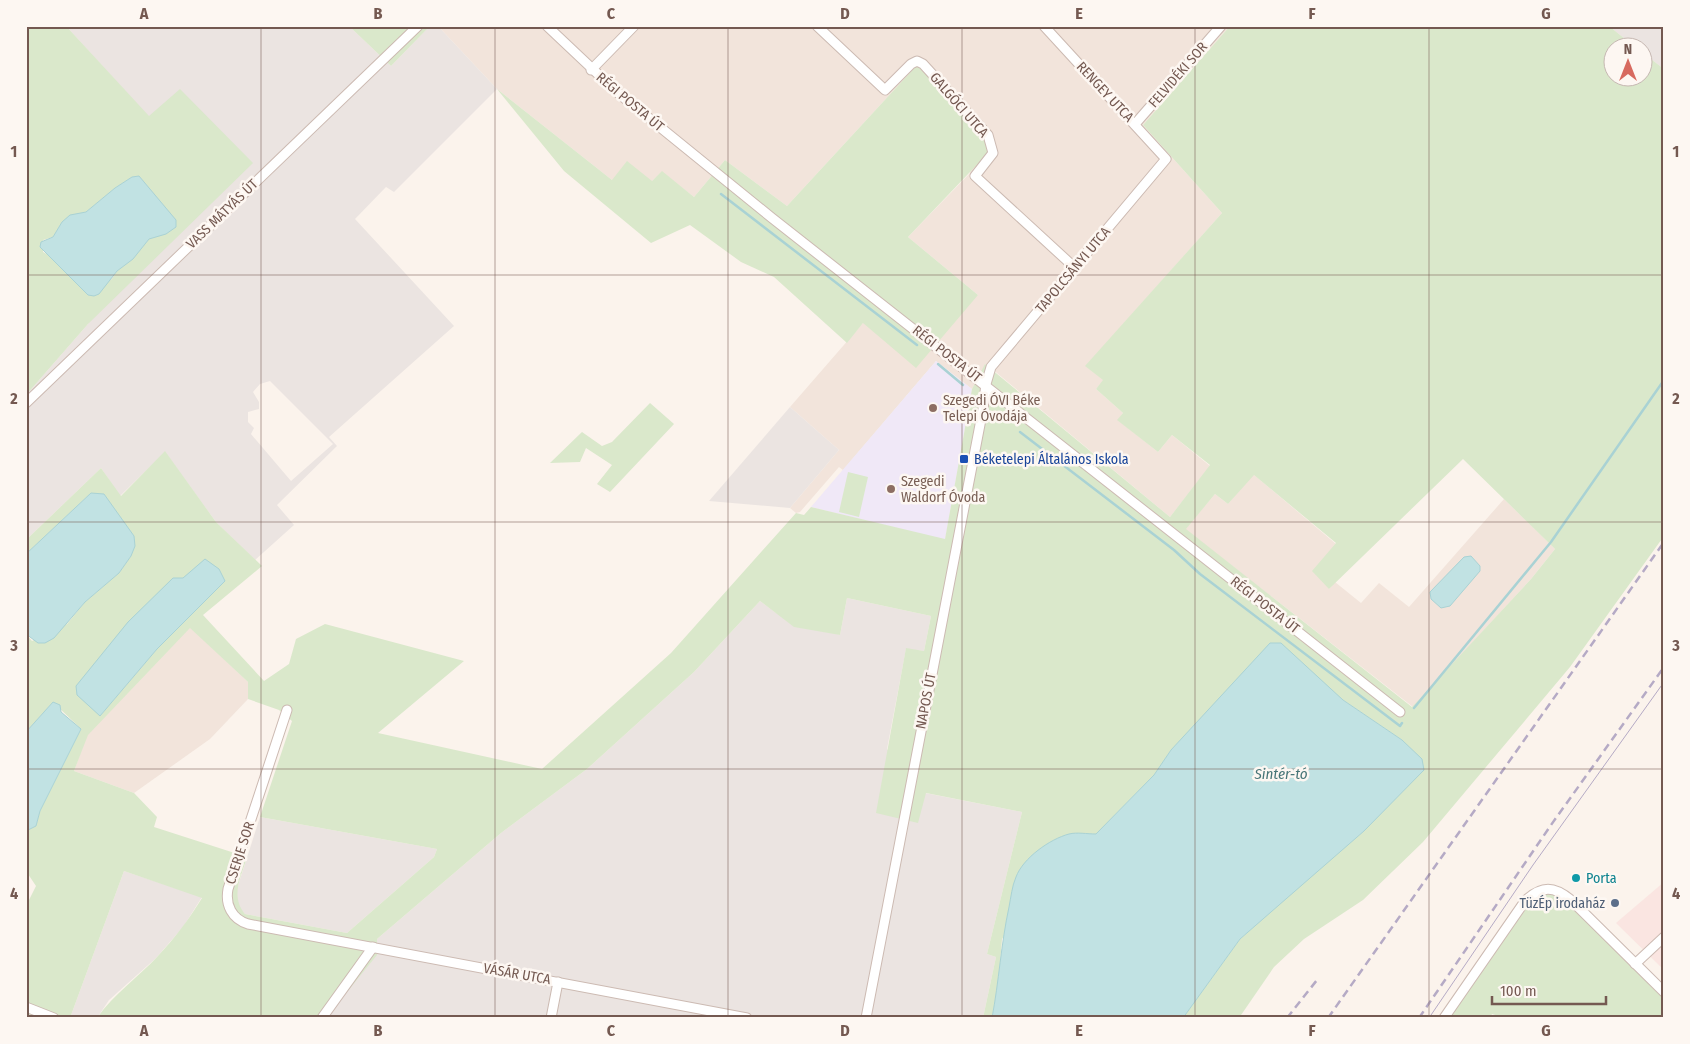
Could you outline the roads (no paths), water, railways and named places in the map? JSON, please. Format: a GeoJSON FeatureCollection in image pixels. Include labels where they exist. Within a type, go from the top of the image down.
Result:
{"type":"FeatureCollection","features":[{"type":"Feature","properties":{"kind":"street","name":"VASS MÁTYÁS ÚT"},"geometry":{"type":"LineString","coordinates":[[26,403],[418,26]]}},
{"type":"Feature","properties":{"kind":"street","name":"RÉGI POSTA ÚT"},"geometry":{"type":"LineString","coordinates":[[547,26],[591,70],[772,218],[986,384],[1108,484],[1400,712]]}},
{"type":"Feature","properties":{"kind":"street"},"geometry":{"type":"LineString","coordinates":[[591,70],[634,26]]}},
{"type":"Feature","properties":{"kind":"street","name":"GALGÓCI UTCA"},"geometry":{"type":"LineString","coordinates":[[817,26],[885,90],[911,64],[917,61],[924,64],[988,136],[993,153],[975,176],[1074,267]]}},
{"type":"Feature","properties":{"kind":"street","name":"RENGEY UTCA"},"geometry":{"type":"LineString","coordinates":[[1044,26],[1166,159]]}},
{"type":"Feature","properties":{"kind":"street","name":"FELVIDÉKI SOR"},"geometry":{"type":"LineString","coordinates":[[1134,124],[1221,26]]}},
{"type":"Feature","properties":{"kind":"street","name":"TAPOLCSÁNYI UTCA"},"geometry":{"type":"LineString","coordinates":[[986,384],[991,367],[1166,159]]}},
{"type":"Feature","properties":{"kind":"street","name":"NAPOS ÚT"},"geometry":{"type":"LineString","coordinates":[[866,1018],[983,409],[986,384]]}},
{"type":"Feature","properties":{"kind":"street","name":"CSERJE SOR"},"geometry":{"type":"LineString","coordinates":[[287,710],[228,889],[228,904],[235,917],[248,924],[373,947]]}},
{"type":"Feature","properties":{"kind":"street"},"geometry":{"type":"LineString","coordinates":[[1444,1018],[1525,901],[1542,890],[1560,891],[1664,992]]}},
{"type":"Feature","properties":{"kind":"street"},"geometry":{"type":"LineString","coordinates":[[1635,964],[1664,937]]}},
{"type":"Feature","properties":{"kind":"street"},"geometry":{"type":"LineString","coordinates":[[322,1018],[373,947]]}},
{"type":"Feature","properties":{"kind":"street","name":"VÁSÁR UTCA"},"geometry":{"type":"LineString","coordinates":[[373,947],[747,1018]]}},
{"type":"Feature","properties":{"kind":"street"},"geometry":{"type":"LineString","coordinates":[[551,1018],[558,982]]}},
{"type":"Feature","properties":{"kind":"street"},"geometry":{"type":"LineString","coordinates":[[26,1007],[54,1018]]}},
{"type":"Feature","properties":{"kind":"water"},"geometry":{"type":"Polygon","coordinates":[[[139,176],[176,220],[176,227],[166,234],[149,239],[133,259],[117,271],[99,294],[94,296],[88,295],[40,247],[41,242],[53,237],[62,222],[70,215],[86,212],[115,188],[132,177],[139,176]]]}},
{"type":"Feature","properties":{"kind":"water"},"geometry":{"type":"Polygon","coordinates":[[[91,493],[104,494],[134,536],[135,546],[131,556],[119,573],[85,602],[54,638],[45,643],[38,643],[26,634],[26,554],[91,493]]]}},
{"type":"Feature","properties":{"kind":"water"},"geometry":{"type":"Polygon","coordinates":[[[1471,556],[1480,566],[1480,571],[1450,606],[1441,608],[1431,599],[1430,592],[1464,557],[1471,556]]]}},
{"type":"Feature","properties":{"kind":"water"},"geometry":{"type":"Polygon","coordinates":[[[205,559],[219,569],[225,581],[157,649],[100,716],[77,695],[76,686],[128,622],[173,578],[183,578],[205,559]]]}},
{"type":"Feature","properties":{"kind":"water","name":"Sintér-tó"},"geometry":{"type":"Polygon","coordinates":[[[1270,643],[1281,643],[1343,700],[1402,740],[1422,759],[1424,770],[1364,831],[1240,939],[1183,1018],[992,1018],[1012,892],[1016,877],[1025,863],[1038,850],[1054,840],[1075,833],[1096,834],[1154,775],[1171,750],[1270,643]]]}},
{"type":"Feature","properties":{"kind":"water"},"geometry":{"type":"Polygon","coordinates":[[[53,702],[60,705],[61,712],[81,729],[40,811],[36,826],[26,831],[26,732],[53,702]]]}},
{"type":"Feature","properties":{"kind":"waterway"},"geometry":{"type":"LineString","coordinates":[[721,194],[917,345]]}},
{"type":"Feature","properties":{"kind":"waterway"},"geometry":{"type":"LineString","coordinates":[[938,364],[963,385]]}},
{"type":"Feature","properties":{"kind":"waterway"},"geometry":{"type":"LineString","coordinates":[[1414,708],[1551,542],[1664,380]]}},
{"type":"Feature","properties":{"kind":"waterway"},"geometry":{"type":"LineString","coordinates":[[1020,432],[1174,550],[1200,574],[1400,726],[1402,723]]}},
{"type":"Feature","properties":{"kind":"tram line"},"geometry":{"type":"LineString","coordinates":[[1429,1018],[1533,865],[1664,682]]}},
{"type":"Feature","properties":{"kind":"railway"},"geometry":{"type":"LineString","coordinates":[[1328,1018],[1664,542]]}},
{"type":"Feature","properties":{"kind":"railway"},"geometry":{"type":"LineString","coordinates":[[1419,1018],[1551,825],[1664,667]]}},
{"type":"Feature","properties":{"kind":"railway"},"geometry":{"type":"LineString","coordinates":[[1287,1018],[1317,980]]}},
{"type":"Feature","properties":{"kind":"place","name":"Szegedi ÓVI Béke Telepi Óvodája"},"geometry":{"type":"Point","coordinates":[933,408]}},
{"type":"Feature","properties":{"kind":"place","name":"Béketelepi Általános Iskola"},"geometry":{"type":"Point","coordinates":[964,459]}},
{"type":"Feature","properties":{"kind":"place","name":"Szegedi Waldorf Óvoda"},"geometry":{"type":"Point","coordinates":[891,489]}},
{"type":"Feature","properties":{"kind":"place","name":"Porta"},"geometry":{"type":"Point","coordinates":[1576,878]}},
{"type":"Feature","properties":{"kind":"place","name":"TüzÉp irodaház"},"geometry":{"type":"Point","coordinates":[1615,903]}}]}
